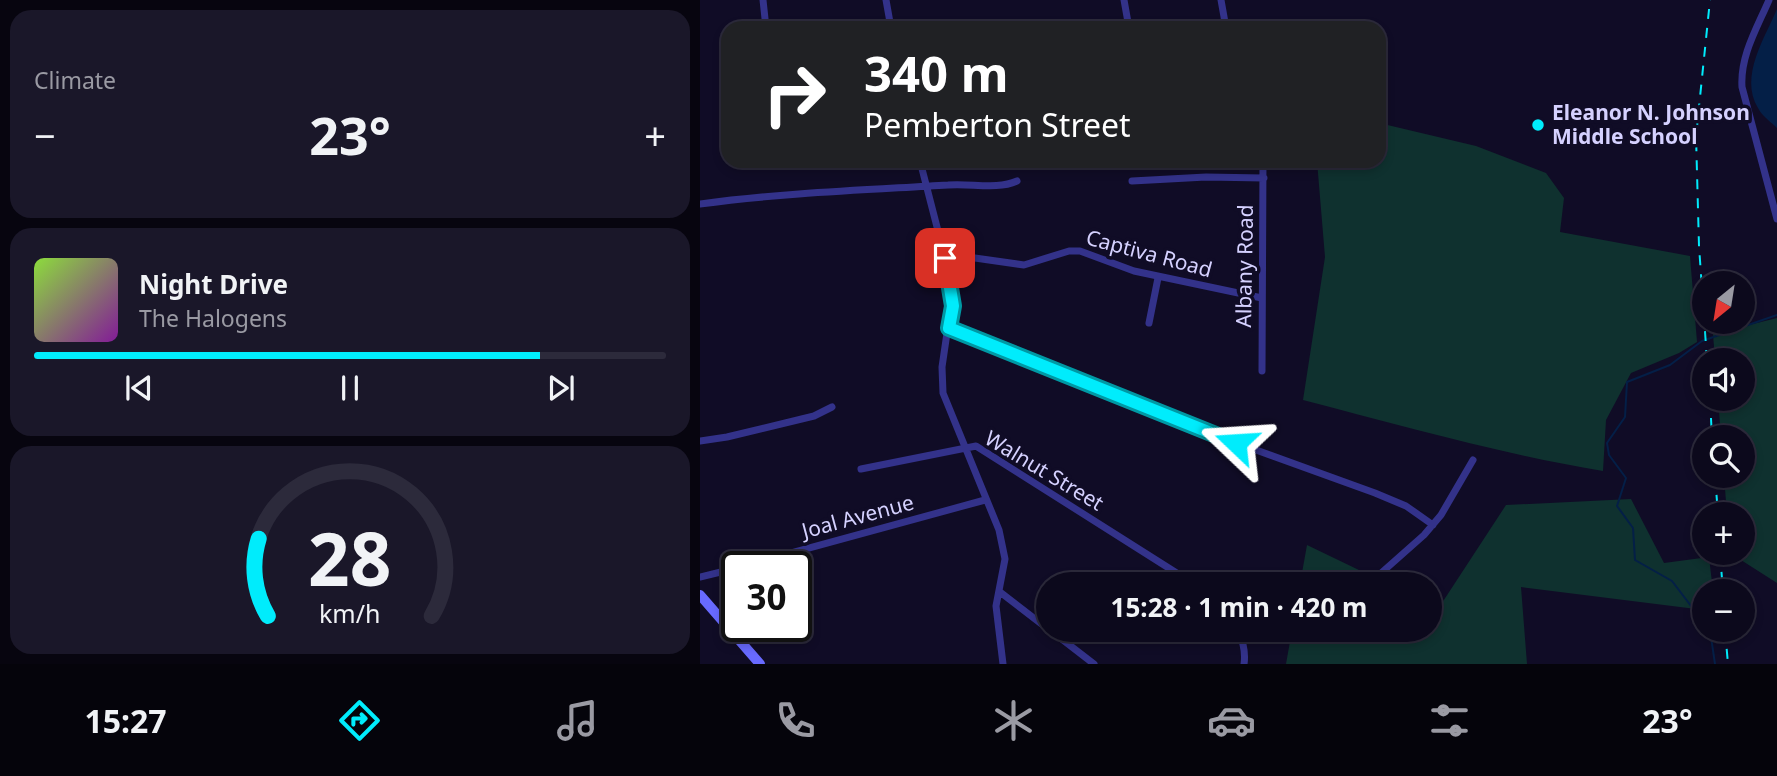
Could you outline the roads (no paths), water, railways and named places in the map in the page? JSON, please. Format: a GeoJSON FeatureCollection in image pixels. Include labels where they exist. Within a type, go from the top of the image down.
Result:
{"type":"FeatureCollection","features":[{"type":"Feature","properties":{"kind":"street"},"geometry":{"type":"LineString","coordinates":[[763,0],[765,21]]}},
{"type":"Feature","properties":{"kind":"street"},"geometry":{"type":"LineString","coordinates":[[886,0],[889,21]]}},
{"type":"Feature","properties":{"kind":"street"},"geometry":{"type":"LineString","coordinates":[[1124,0],[1128,21]]}},
{"type":"Feature","properties":{"kind":"street"},"geometry":{"type":"LineString","coordinates":[[1221,0],[1225,21]]}},
{"type":"Feature","properties":{"kind":"street"},"geometry":{"type":"LineString","coordinates":[[1769,0],[1743,61],[1741,74],[1742,87],[1777,219]]}},
{"type":"Feature","properties":{"kind":"street"},"geometry":{"type":"LineString","coordinates":[[922,168],[945,258],[953,306],[942,367],[943,393],[1001,539],[1004,559],[996,606],[1003,664]]}},
{"type":"Feature","properties":{"kind":"street","name":"Albany Road"},"geometry":{"type":"LineString","coordinates":[[1262,371],[1263,168]]}},
{"type":"Feature","properties":{"kind":"street"},"geometry":{"type":"LineString","coordinates":[[1132,181],[1206,177],[1264,178]]}},
{"type":"Feature","properties":{"kind":"street"},"geometry":{"type":"LineString","coordinates":[[700,204],[836,191],[964,184],[1007,186],[1017,181]]}},
{"type":"Feature","properties":{"kind":"street","name":"Captiva Road"},"geometry":{"type":"LineString","coordinates":[[945,258],[968,257],[1024,265],[1069,251],[1080,251],[1158,278],[1262,298]]}},
{"type":"Feature","properties":{"kind":"street"},"geometry":{"type":"LineString","coordinates":[[1149,323],[1158,278]]}},
{"type":"Feature","properties":{"kind":"street"},"geometry":{"type":"LineString","coordinates":[[949,328],[1190,426],[1375,493],[1406,506],[1433,525]]}},
{"type":"Feature","properties":{"kind":"street"},"geometry":{"type":"LineString","coordinates":[[700,442],[814,416],[832,407]]}},
{"type":"Feature","properties":{"kind":"street","name":"Walnut Street"},"geometry":{"type":"LineString","coordinates":[[861,469],[964,447],[979,448],[1175,572]]}},
{"type":"Feature","properties":{"kind":"street"},"geometry":{"type":"LineString","coordinates":[[1382,572],[1433,525],[1473,460]]}},
{"type":"Feature","properties":{"kind":"street","name":"Joal Avenue"},"geometry":{"type":"LineString","coordinates":[[797,551],[985,500]]}},
{"type":"Feature","properties":{"kind":"street","name":"Joal Avenue"},"geometry":{"type":"LineString","coordinates":[[700,577],[721,571]]}},
{"type":"Feature","properties":{"kind":"street"},"geometry":{"type":"LineString","coordinates":[[1000,592],[1036,619]]}},
{"type":"Feature","properties":{"kind":"street"},"geometry":{"type":"LineString","coordinates":[[700,595],[760,664]]}},
{"type":"Feature","properties":{"kind":"street"},"geometry":{"type":"LineString","coordinates":[[1066,642],[1094,664]]}},
{"type":"Feature","properties":{"kind":"street"},"geometry":{"type":"LineString","coordinates":[[1243,642],[1246,656],[1244,664]]}},
{"type":"Feature","properties":{"kind":"water"},"geometry":{"type":"Polygon","coordinates":[[[1777,9],[1777,128],[1758,108],[1751,83],[1756,57],[1777,9]]]}},
{"type":"Feature","properties":{"kind":"waterway"},"geometry":{"type":"LineString","coordinates":[[1692,607],[1672,581],[1635,560],[1633,528],[1617,506],[1626,478],[1609,455],[1607,443],[1625,417],[1627,382],[1670,365],[1702,341],[1777,315]]}},
{"type":"Feature","properties":{"kind":"waterway"},"geometry":{"type":"LineString","coordinates":[[1712,642],[1715,664]]}},
{"type":"Feature","properties":{"kind":"railway"},"geometry":{"type":"LineString","coordinates":[[1706,348],[1699,246],[1696,136],[1710,0]]}},
{"type":"Feature","properties":{"kind":"railway"},"geometry":{"type":"LineString","coordinates":[[1711,411],[1711,425]]}},
{"type":"Feature","properties":{"kind":"railway"},"geometry":{"type":"LineString","coordinates":[[1716,488],[1717,502]]}},
{"type":"Feature","properties":{"kind":"railway"},"geometry":{"type":"LineString","coordinates":[[1721,565],[1722,579]]}},
{"type":"Feature","properties":{"kind":"railway"},"geometry":{"type":"LineString","coordinates":[[1726,642],[1728,664]]}},
{"type":"Feature","properties":{"kind":"place","name":"Eleanor N. Johnson Middle School"},"geometry":{"type":"Point","coordinates":[1538,125]}}]}
